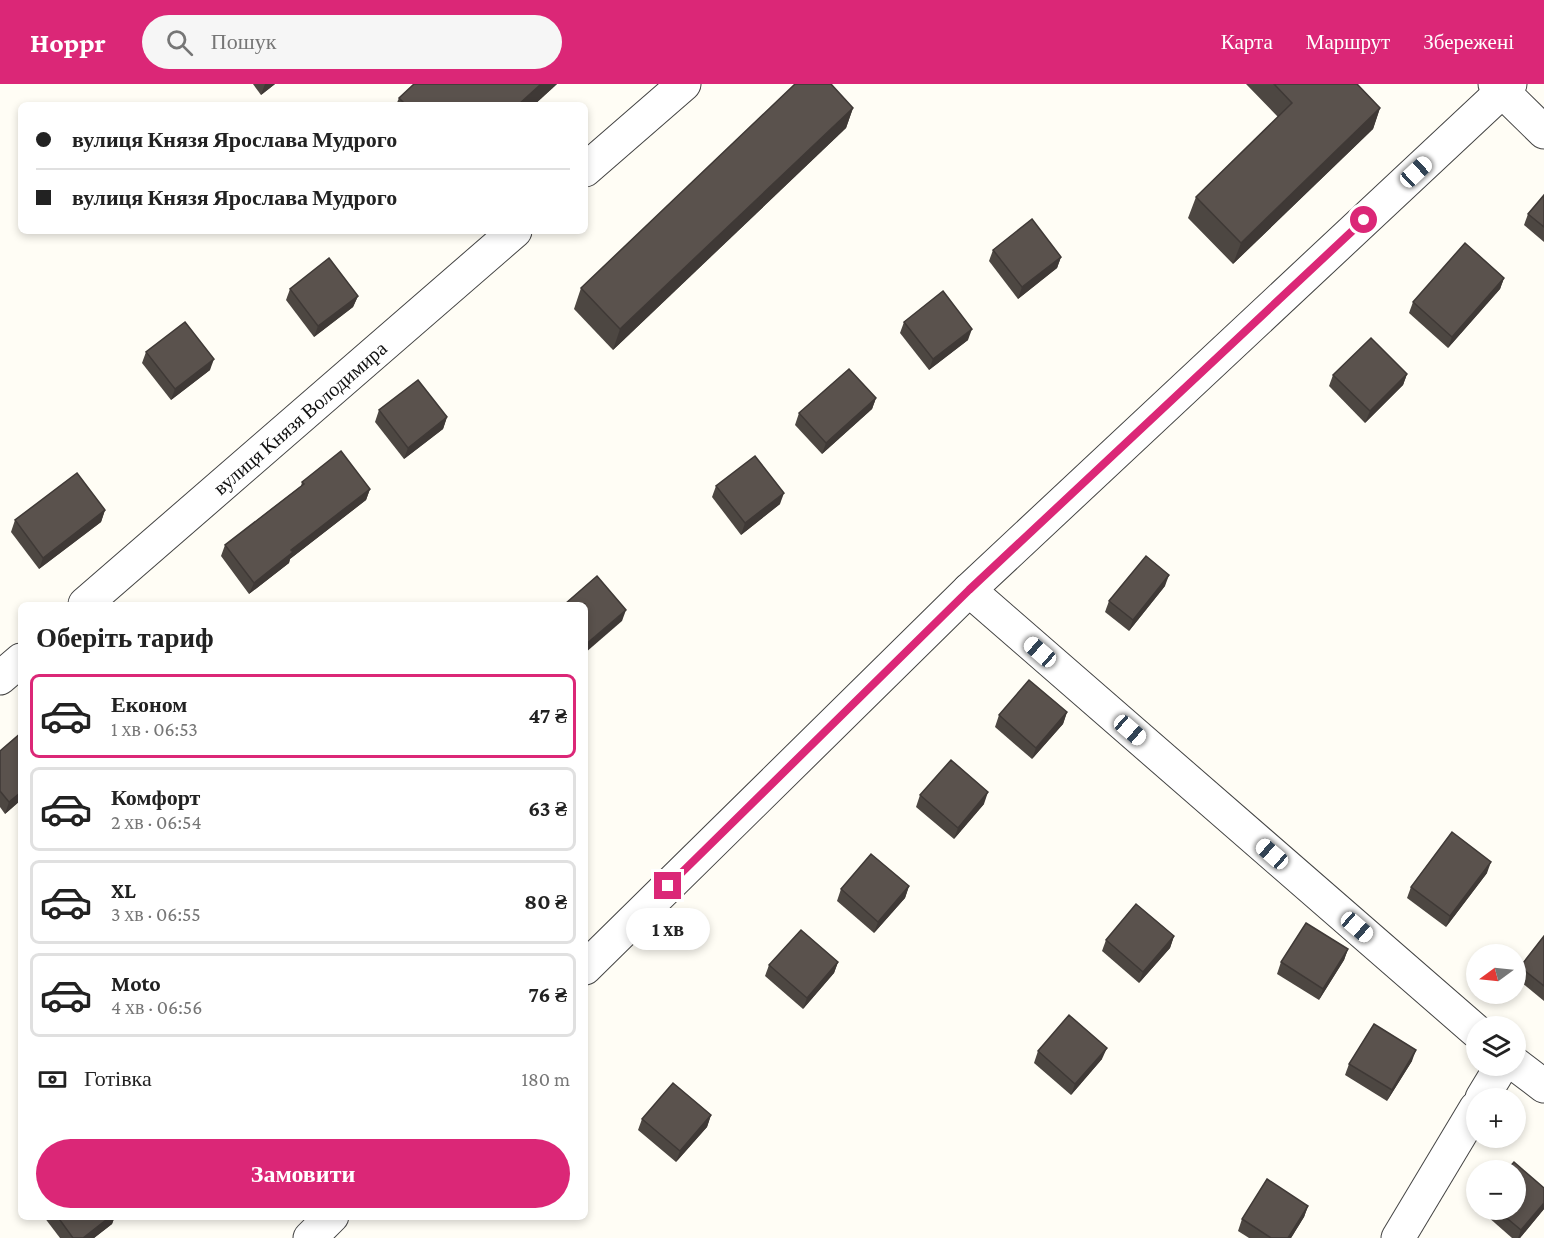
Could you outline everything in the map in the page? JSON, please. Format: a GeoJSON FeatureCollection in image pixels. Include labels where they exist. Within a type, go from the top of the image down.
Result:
{"type":"FeatureCollection","features":[{"type":"Feature","properties":{"kind":"street"},"geometry":{"type":"LineString","coordinates":[[588,167],[684,84]]}},
{"type":"Feature","properties":{"kind":"street"},"geometry":{"type":"LineString","coordinates":[[588,965],[969,590],[1502,87],[1544,132]]}},
{"type":"Feature","properties":{"kind":"street","name":"вулиця Князя Володимира"},"geometry":{"type":"LineString","coordinates":[[87,602],[512,234]]}},
{"type":"Feature","properties":{"kind":"street"},"geometry":{"type":"LineString","coordinates":[[969,590],[1466,1022]]}},
{"type":"Feature","properties":{"kind":"street"},"geometry":{"type":"LineString","coordinates":[[0,678],[18,663]]}},
{"type":"Feature","properties":{"kind":"street"},"geometry":{"type":"LineString","coordinates":[[1526,1072],[1544,1086]]}},
{"type":"Feature","properties":{"kind":"street"},"geometry":{"type":"LineString","coordinates":[[1398,1238],[1466,1125]]}},
{"type":"Feature","properties":{"kind":"street"},"geometry":{"type":"LineString","coordinates":[[310,1238],[328,1220]]}},
{"type":"Feature","properties":{"kind":"building"},"geometry":{"type":"Polygon","coordinates":[[[414,84],[541,84],[521,102],[403,102],[399,98],[414,84]]]}},
{"type":"Feature","properties":{"kind":"building"},"geometry":{"type":"Polygon","coordinates":[[[795,84],[831,84],[853,108],[620,329],[581,288],[795,84]]]}},
{"type":"Feature","properties":{"kind":"building"},"geometry":{"type":"Polygon","coordinates":[[[1274,84],[1357,84],[1380,108],[1241,243],[1196,197],[1292,103],[1274,84]]]}},
{"type":"Feature","properties":{"kind":"building"},"geometry":{"type":"Polygon","coordinates":[[[1544,195],[1544,227],[1528,214],[1544,195]]]}},
{"type":"Feature","properties":{"kind":"building"},"geometry":{"type":"Polygon","coordinates":[[[1032,219],[1061,257],[1022,287],[993,250],[1032,219]]]}},
{"type":"Feature","properties":{"kind":"building"},"geometry":{"type":"Polygon","coordinates":[[[1465,243],[1504,278],[1452,337],[1413,302],[1465,243]]]}},
{"type":"Feature","properties":{"kind":"building"},"geometry":{"type":"Polygon","coordinates":[[[329,258],[358,296],[318,326],[290,289],[329,258]]]}},
{"type":"Feature","properties":{"kind":"building"},"geometry":{"type":"Polygon","coordinates":[[[943,291],[972,329],[933,359],[904,322],[943,291]]]}},
{"type":"Feature","properties":{"kind":"building"},"geometry":{"type":"Polygon","coordinates":[[[185,322],[214,359],[175,389],[146,352],[185,322]]]}},
{"type":"Feature","properties":{"kind":"building"},"geometry":{"type":"Polygon","coordinates":[[[1371,338],[1407,374],[1370,411],[1333,375],[1371,338]]]}},
{"type":"Feature","properties":{"kind":"building"},"geometry":{"type":"Polygon","coordinates":[[[849,369],[876,398],[826,443],[799,413],[849,369]]]}},
{"type":"Feature","properties":{"kind":"building"},"geometry":{"type":"Polygon","coordinates":[[[418,380],[447,417],[408,448],[379,410],[418,380]]]}},
{"type":"Feature","properties":{"kind":"building"},"geometry":{"type":"Polygon","coordinates":[[[341,451],[370,489],[291,550],[293,552],[254,583],[225,545],[304,484],[302,482],[341,451]]]}},
{"type":"Feature","properties":{"kind":"building"},"geometry":{"type":"Polygon","coordinates":[[[755,456],[784,493],[745,523],[716,486],[755,456]]]}},
{"type":"Feature","properties":{"kind":"building"},"geometry":{"type":"Polygon","coordinates":[[[77,473],[105,510],[43,558],[15,520],[77,473]]]}},
{"type":"Feature","properties":{"kind":"building"},"geometry":{"type":"Polygon","coordinates":[[[1146,556],[1169,575],[1133,620],[1109,601],[1146,556]]]}},
{"type":"Feature","properties":{"kind":"building"},"geometry":{"type":"Polygon","coordinates":[[[597,576],[626,610],[588,642],[588,602],[567,602],[597,576]]]}},
{"type":"Feature","properties":{"kind":"building"},"geometry":{"type":"Polygon","coordinates":[[[1029,680],[1067,712],[1036,748],[999,715],[1029,680]]]}},
{"type":"Feature","properties":{"kind":"building"},"geometry":{"type":"Polygon","coordinates":[[[18,736],[18,794],[9,802],[0,791],[0,751],[18,736]]]}},
{"type":"Feature","properties":{"kind":"building"},"geometry":{"type":"Polygon","coordinates":[[[951,760],[988,792],[958,828],[920,795],[951,760]]]}},
{"type":"Feature","properties":{"kind":"building"},"geometry":{"type":"Polygon","coordinates":[[[1452,832],[1491,862],[1450,916],[1411,887],[1452,832]]]}},
{"type":"Feature","properties":{"kind":"building"},"geometry":{"type":"Polygon","coordinates":[[[871,854],[909,886],[878,922],[841,889],[871,854]]]}},
{"type":"Feature","properties":{"kind":"building"},"geometry":{"type":"Polygon","coordinates":[[[1136,904],[1174,936],[1143,972],[1106,940],[1136,904]]]}},
{"type":"Feature","properties":{"kind":"building"},"geometry":{"type":"Polygon","coordinates":[[[1306,923],[1348,949],[1323,989],[1281,962],[1306,923]]]}},
{"type":"Feature","properties":{"kind":"building"},"geometry":{"type":"Polygon","coordinates":[[[801,930],[838,962],[807,998],[769,965],[801,930]]]}},
{"type":"Feature","properties":{"kind":"building"},"geometry":{"type":"Polygon","coordinates":[[[1544,936],[1544,986],[1526,972],[1526,959],[1544,936]]]}},
{"type":"Feature","properties":{"kind":"building"},"geometry":{"type":"Polygon","coordinates":[[[1069,1015],[1107,1048],[1075,1084],[1038,1051],[1069,1015]]]}},
{"type":"Feature","properties":{"kind":"building"},"geometry":{"type":"Polygon","coordinates":[[[1374,1024],[1416,1050],[1392,1090],[1349,1064],[1374,1024]]]}},
{"type":"Feature","properties":{"kind":"building"},"geometry":{"type":"Polygon","coordinates":[[[673,1083],[711,1115],[680,1151],[642,1119],[673,1083]]]}},
{"type":"Feature","properties":{"kind":"building"},"geometry":{"type":"Polygon","coordinates":[[[1526,1172],[1544,1188],[1544,1203],[1521,1230],[1509,1220],[1526,1220],[1526,1172]]]}},
{"type":"Feature","properties":{"kind":"building"},"geometry":{"type":"Polygon","coordinates":[[[1267,1179],[1308,1206],[1288,1238],[1271,1238],[1242,1219],[1267,1179]]]}},
{"type":"Feature","properties":{"kind":"building"},"geometry":{"type":"Polygon","coordinates":[[[60,1220],[106,1220],[83,1238],[73,1238],[60,1220]]]}},
{"type":"Feature","properties":{"kind":"route"},"geometry":{"type":"LineString","coordinates":[[668,886],[969,590],[1364,220]]}}]}
